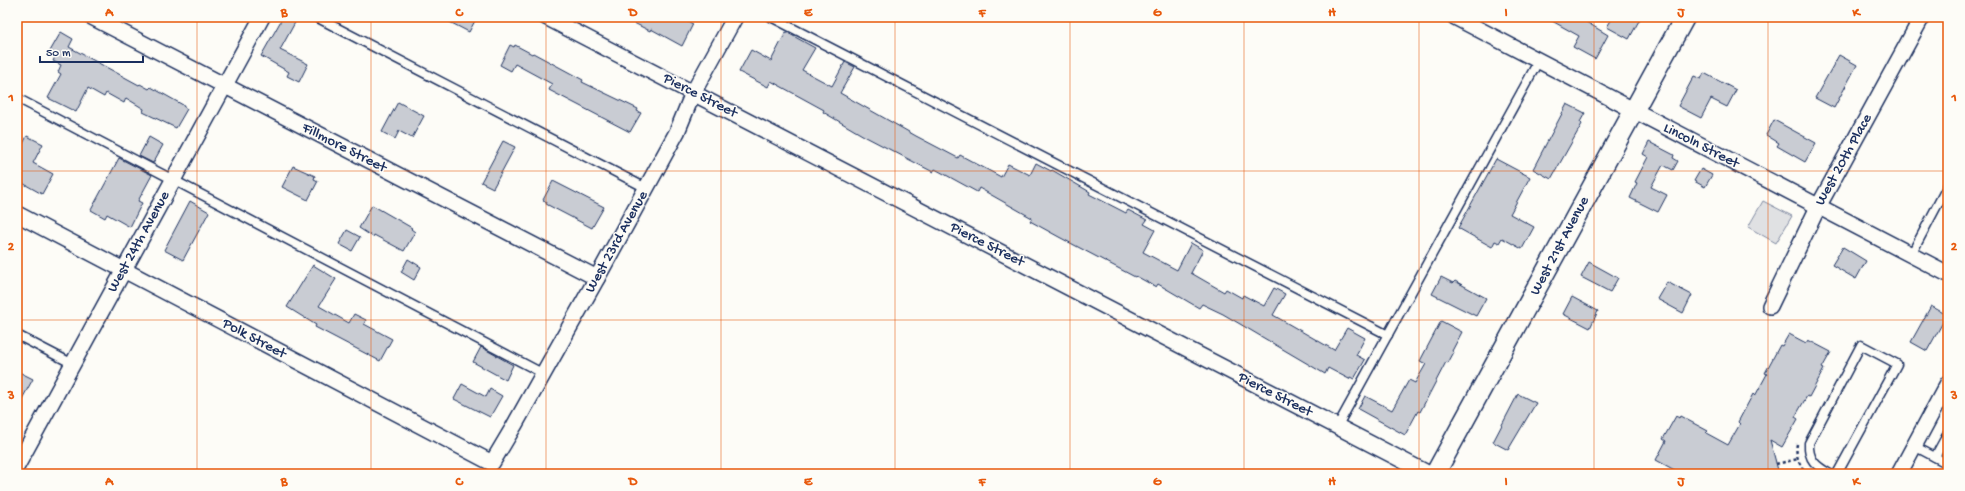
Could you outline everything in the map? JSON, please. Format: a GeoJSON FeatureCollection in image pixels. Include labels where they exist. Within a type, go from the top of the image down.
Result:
{"type":"FeatureCollection","features":[{"type":"Feature","properties":{"kind":"street","name":"Fillmore Street"},"geometry":{"type":"LineString","coordinates":[[92,17],[597,278]]}},
{"type":"Feature","properties":{"kind":"street","name":"West 24th Avenue"},"geometry":{"type":"LineString","coordinates":[[17,466],[21,449],[73,364],[262,17]]}},
{"type":"Feature","properties":{"kind":"street","name":"Pierce Street"},"geometry":{"type":"LineString","coordinates":[[546,17],[1428,474]]}},
{"type":"Feature","properties":{"kind":"street","name":"West 23rd Avenue"},"geometry":{"type":"LineString","coordinates":[[492,463],[544,374],[677,132],[693,93],[735,17]]}},
{"type":"Feature","properties":{"kind":"street","name":"Lincoln Street"},"geometry":{"type":"LineString","coordinates":[[1455,17],[1948,274]]}},
{"type":"Feature","properties":{"kind":"street","name":"West 21st Avenue"},"geometry":{"type":"LineString","coordinates":[[1435,474],[1685,17]]}},
{"type":"Feature","properties":{"kind":"street","name":"West 20th Place"},"geometry":{"type":"LineString","coordinates":[[1770,306],[1818,207],[1922,17]]}},
{"type":"Feature","properties":{"kind":"street","name":"Polk Street"},"geometry":{"type":"LineString","coordinates":[[17,214],[492,463]]}},
{"type":"Feature","properties":{"kind":"street"},"geometry":{"type":"LineString","coordinates":[[1899,474],[1948,383]]}},
{"type":"Feature","properties":{"kind":"lane"},"geometry":{"type":"LineString","coordinates":[[316,17],[646,188]]}},
{"type":"Feature","properties":{"kind":"lane"},"geometry":{"type":"LineString","coordinates":[[771,17],[1388,335]]}},
{"type":"Feature","properties":{"kind":"lane"},"geometry":{"type":"LineString","coordinates":[[1337,427],[1539,60]]}},
{"type":"Feature","properties":{"kind":"lane"},"geometry":{"type":"LineString","coordinates":[[17,98],[544,374]]}},
{"type":"Feature","properties":{"kind":"lane"},"geometry":{"type":"LineString","coordinates":[[1911,254],[1948,185]]}},
{"type":"Feature","properties":{"kind":"lane"},"geometry":{"type":"LineString","coordinates":[[17,335],[73,364]]}},
{"type":"Feature","properties":{"kind":"lane"},"geometry":{"type":"LineString","coordinates":[[1830,474],[1816,466],[1811,460],[1809,443],[1861,345],[1897,364],[1837,474]]}},
{"type":"Feature","properties":{"kind":"lane"},"geometry":{"type":"LineString","coordinates":[[1935,457],[1948,433]]}},
{"type":"Feature","properties":{"kind":"lane"},"geometry":{"type":"LineString","coordinates":[[1914,446],[1948,464]]}},
{"type":"Feature","properties":{"kind":"path"},"geometry":{"type":"LineString","coordinates":[[1776,464],[1798,459]]}},
{"type":"Feature","properties":{"kind":"shaded area"},"geometry":{"type":"Polygon","coordinates":[[[1763,201],[1792,216],[1776,243],[1748,227],[1763,201]]]}},
{"type":"Feature","properties":{"kind":"building"},"geometry":{"type":"Polygon","coordinates":[[[283,17],[298,17],[280,50],[308,64],[299,82],[287,76],[289,72],[261,56],[283,17]]]}},
{"type":"Feature","properties":{"kind":"building"},"geometry":{"type":"Polygon","coordinates":[[[440,17],[477,17],[469,32],[440,17]]]}},
{"type":"Feature","properties":{"kind":"building"},"geometry":{"type":"Polygon","coordinates":[[[622,17],[680,17],[693,24],[682,46],[651,29],[650,31],[622,17]]]}},
{"type":"Feature","properties":{"kind":"building"},"geometry":{"type":"Polygon","coordinates":[[[1545,17],[1578,17],[1608,35],[1595,59],[1573,47],[1579,36],[1545,17]]]}},
{"type":"Feature","properties":{"kind":"building"},"geometry":{"type":"Polygon","coordinates":[[[1613,17],[1641,17],[1629,39],[1607,27],[1613,17]]]}},
{"type":"Feature","properties":{"kind":"building"},"geometry":{"type":"Polygon","coordinates":[[[61,32],[73,39],[69,47],[139,85],[140,84],[149,89],[151,87],[183,105],[187,109],[176,128],[143,112],[144,109],[126,98],[124,103],[106,93],[104,97],[88,88],[76,112],[48,98],[61,74],[58,72],[61,65],[53,61],[55,57],[49,53],[61,32]]]}},
{"type":"Feature","properties":{"kind":"building"},"geometry":{"type":"Polygon","coordinates":[[[786,32],[815,48],[802,70],[832,86],[845,62],[855,67],[840,93],[916,136],[958,158],[960,155],[1001,177],[1008,164],[1030,175],[1036,163],[1051,171],[1052,170],[1090,192],[1089,194],[1126,213],[1128,210],[1147,220],[1144,224],[1155,230],[1143,252],[1177,270],[1191,243],[1203,250],[1191,273],[1224,292],[1226,289],[1242,298],[1243,295],[1264,306],[1274,288],[1285,294],[1273,315],[1334,350],[1347,328],[1365,338],[1356,355],[1365,360],[1354,379],[1350,377],[1349,379],[1328,368],[1325,374],[1223,314],[1202,304],[1199,308],[1158,284],[1156,287],[1059,237],[1030,221],[1032,218],[979,188],[977,192],[935,169],[933,172],[864,136],[823,112],[824,110],[771,81],[768,87],[739,72],[751,50],[771,61],[786,32]]]}},
{"type":"Feature","properties":{"kind":"building"},"geometry":{"type":"Polygon","coordinates":[[[510,45],[514,47],[515,45],[532,54],[533,53],[583,80],[582,82],[638,109],[637,111],[641,113],[630,132],[549,90],[552,84],[515,64],[511,71],[500,65],[510,45]]]}},
{"type":"Feature","properties":{"kind":"building"},"geometry":{"type":"Polygon","coordinates":[[[1839,55],[1857,65],[1834,108],[1815,98],[1839,55]]]}},
{"type":"Feature","properties":{"kind":"building"},"geometry":{"type":"Polygon","coordinates":[[[1704,73],[1736,90],[1727,107],[1711,99],[1701,118],[1678,106],[1694,76],[1701,79],[1704,73]]]}},
{"type":"Feature","properties":{"kind":"building"},"geometry":{"type":"Polygon","coordinates":[[[398,102],[424,116],[412,138],[399,131],[395,139],[382,132],[398,102]]]}},
{"type":"Feature","properties":{"kind":"building"},"geometry":{"type":"Polygon","coordinates":[[[1567,104],[1585,113],[1580,122],[1582,124],[1551,179],[1533,169],[1567,104]]]}},
{"type":"Feature","properties":{"kind":"building"},"geometry":{"type":"Polygon","coordinates":[[[1774,120],[1816,143],[1805,162],[1777,146],[1779,143],[1766,135],[1774,120]]]}},
{"type":"Feature","properties":{"kind":"building"},"geometry":{"type":"Polygon","coordinates":[[[27,136],[43,144],[33,163],[53,174],[42,194],[17,180],[17,155],[27,136]]]}},
{"type":"Feature","properties":{"kind":"building"},"geometry":{"type":"Polygon","coordinates":[[[149,137],[163,145],[153,163],[139,156],[149,137]]]}},
{"type":"Feature","properties":{"kind":"building"},"geometry":{"type":"Polygon","coordinates":[[[503,141],[515,147],[493,188],[481,182],[503,141]]]}},
{"type":"Feature","properties":{"kind":"building"},"geometry":{"type":"Polygon","coordinates":[[[1649,142],[1674,155],[1673,158],[1678,161],[1673,170],[1663,165],[1651,187],[1667,195],[1658,212],[1630,198],[1637,183],[1635,182],[1648,157],[1643,154],[1649,142]]]}},
{"type":"Feature","properties":{"kind":"building"},"geometry":{"type":"Polygon","coordinates":[[[119,158],[152,175],[138,201],[142,203],[130,227],[107,214],[105,218],[91,210],[119,158]]]}},
{"type":"Feature","properties":{"kind":"building"},"geometry":{"type":"Polygon","coordinates":[[[1496,159],[1530,177],[1510,214],[1534,227],[1522,249],[1502,238],[1499,243],[1495,241],[1492,247],[1458,228],[1496,159]]]}},
{"type":"Feature","properties":{"kind":"building"},"geometry":{"type":"Polygon","coordinates":[[[293,166],[315,176],[314,179],[318,181],[308,200],[282,187],[293,166]]]}},
{"type":"Feature","properties":{"kind":"building"},"geometry":{"type":"Polygon","coordinates":[[[1701,169],[1712,175],[1705,187],[1694,181],[1701,169]]]}},
{"type":"Feature","properties":{"kind":"building"},"geometry":{"type":"Polygon","coordinates":[[[553,181],[604,207],[592,228],[546,204],[547,202],[543,200],[553,181]]]}},
{"type":"Feature","properties":{"kind":"building"},"geometry":{"type":"Polygon","coordinates":[[[190,201],[209,212],[183,260],[164,250],[190,201]]]}},
{"type":"Feature","properties":{"kind":"building"},"geometry":{"type":"Polygon","coordinates":[[[372,205],[412,228],[411,229],[415,232],[404,251],[374,235],[373,237],[359,228],[372,205]]]}},
{"type":"Feature","properties":{"kind":"building"},"geometry":{"type":"Polygon","coordinates":[[[347,230],[360,237],[352,251],[339,244],[347,230]]]}},
{"type":"Feature","properties":{"kind":"building"},"geometry":{"type":"Polygon","coordinates":[[[1843,247],[1866,261],[1856,279],[1832,265],[1843,247]]]}},
{"type":"Feature","properties":{"kind":"building"},"geometry":{"type":"Polygon","coordinates":[[[408,259],[421,267],[414,280],[401,272],[408,259]]]}},
{"type":"Feature","properties":{"kind":"building"},"geometry":{"type":"Polygon","coordinates":[[[1589,262],[1618,278],[1610,292],[1581,277],[1589,262]]]}},
{"type":"Feature","properties":{"kind":"building"},"geometry":{"type":"Polygon","coordinates":[[[313,265],[336,279],[319,306],[349,323],[354,314],[366,320],[364,324],[392,339],[380,361],[315,327],[316,325],[287,307],[313,265]]]}},
{"type":"Feature","properties":{"kind":"building"},"geometry":{"type":"Polygon","coordinates":[[[1441,277],[1453,283],[1455,281],[1486,298],[1476,316],[1432,294],[1441,277]]]}},
{"type":"Feature","properties":{"kind":"building"},"geometry":{"type":"Polygon","coordinates":[[[1667,282],[1692,295],[1683,313],[1657,299],[1667,282]]]}},
{"type":"Feature","properties":{"kind":"building"},"geometry":{"type":"Polygon","coordinates":[[[1572,297],[1598,311],[1590,328],[1563,314],[1572,297]]]}},
{"type":"Feature","properties":{"kind":"building"},"geometry":{"type":"Polygon","coordinates":[[[1931,306],[1947,315],[1927,351],[1911,342],[1931,306]]]}},
{"type":"Feature","properties":{"kind":"building"},"geometry":{"type":"Polygon","coordinates":[[[1441,321],[1462,332],[1452,351],[1454,352],[1448,363],[1446,362],[1420,412],[1418,411],[1405,435],[1358,409],[1365,396],[1392,410],[1409,380],[1415,383],[1426,364],[1420,361],[1441,321]]]}},
{"type":"Feature","properties":{"kind":"building"},"geometry":{"type":"Polygon","coordinates":[[[1789,334],[1806,343],[1808,340],[1831,352],[1809,397],[1807,396],[1795,417],[1798,419],[1782,447],[1770,440],[1779,474],[1682,474],[1656,460],[1666,441],[1663,439],[1676,416],[1679,418],[1680,416],[1708,431],[1706,433],[1728,445],[1740,424],[1738,422],[1753,394],[1755,396],[1780,345],[1782,346],[1789,334]]]}},
{"type":"Feature","properties":{"kind":"building"},"geometry":{"type":"Polygon","coordinates":[[[481,347],[513,365],[506,380],[473,362],[481,347]]]}},
{"type":"Feature","properties":{"kind":"building"},"geometry":{"type":"Polygon","coordinates":[[[17,371],[33,379],[17,408],[17,371]]]}},
{"type":"Feature","properties":{"kind":"building"},"geometry":{"type":"Polygon","coordinates":[[[462,384],[486,397],[490,389],[502,396],[490,417],[454,399],[462,384]]]}},
{"type":"Feature","properties":{"kind":"building"},"geometry":{"type":"Polygon","coordinates":[[[1518,394],[1536,403],[1508,450],[1493,442],[1518,394]]]}}]}
